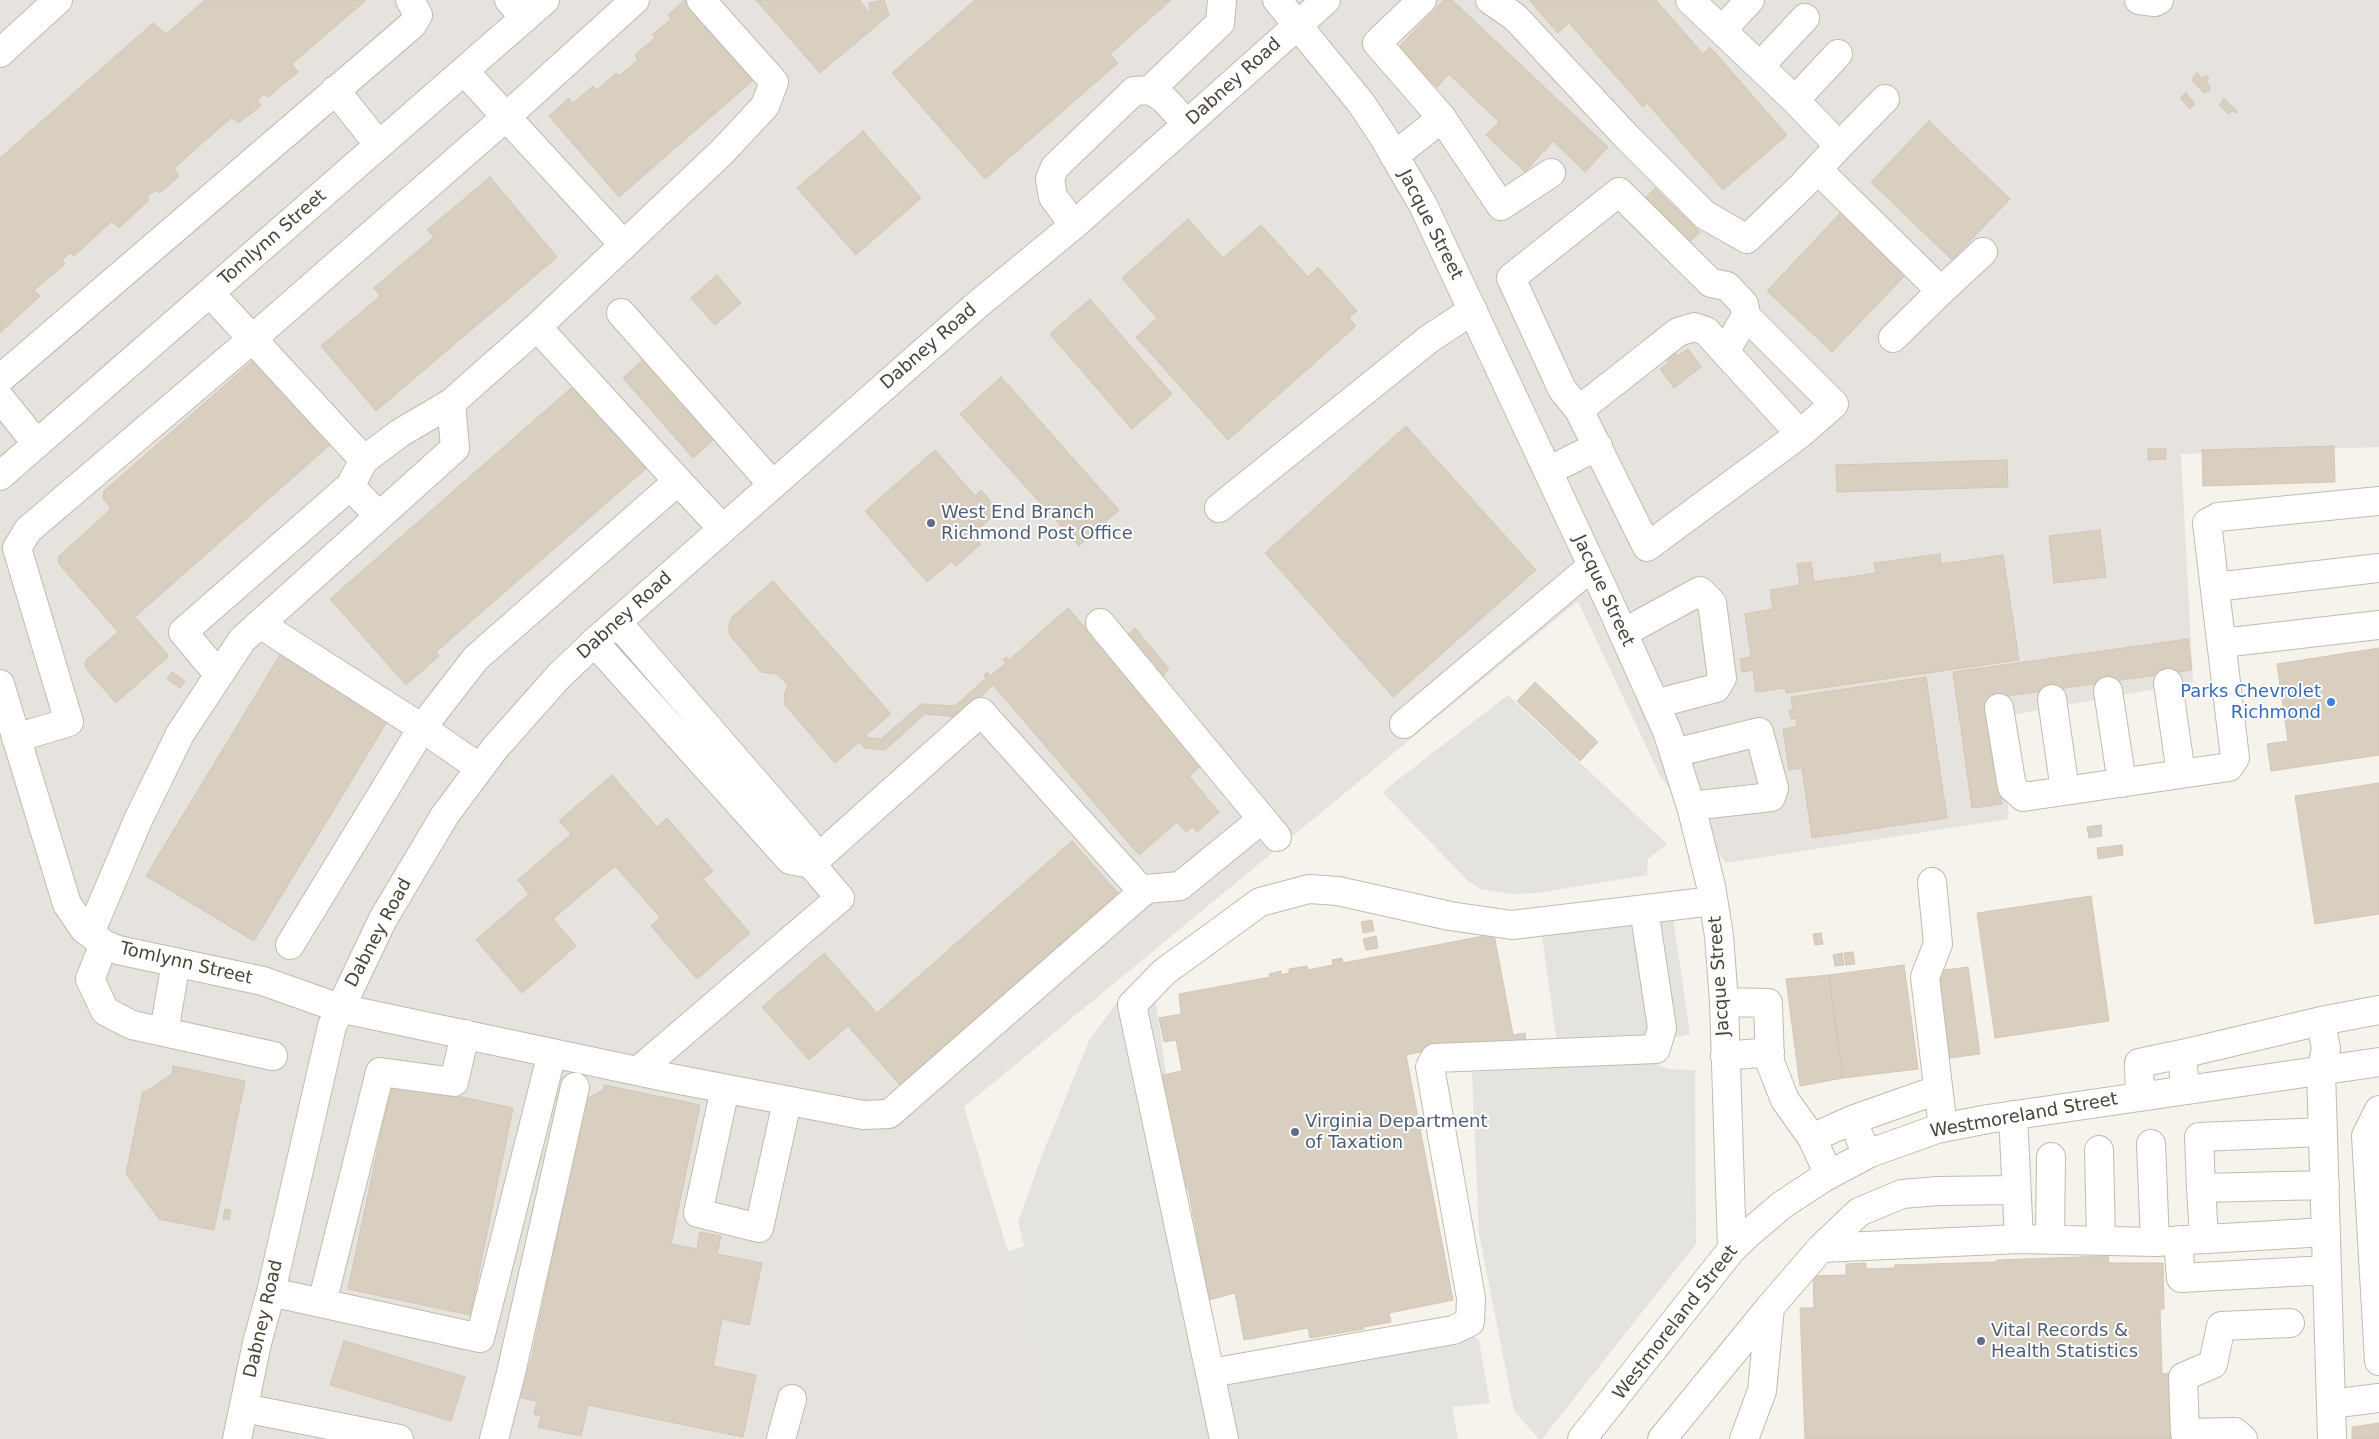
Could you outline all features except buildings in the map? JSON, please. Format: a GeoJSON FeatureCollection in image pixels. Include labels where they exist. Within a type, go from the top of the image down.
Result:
{"type":"FeatureCollection","features":[{"type":"Feature","properties":{"kind":"street"},"geometry":{"type":"LineString","coordinates":[[0,53],[58,0]]}},
{"type":"Feature","properties":{"kind":"street"},"geometry":{"type":"LineString","coordinates":[[0,379],[412,24],[418,15],[410,0]]}},
{"type":"Feature","properties":{"kind":"street","name":"Tomlynn Street"},"geometry":{"type":"LineString","coordinates":[[0,476],[464,71],[517,9],[545,0]]}},
{"type":"Feature","properties":{"kind":"street"},"geometry":{"type":"LineString","coordinates":[[16,738],[69,722],[17,548],[28,530],[251,340],[506,117],[635,0]]}},
{"type":"Feature","properties":{"kind":"street"},"geometry":{"type":"LineString","coordinates":[[219,675],[183,632],[350,486],[364,460],[400,433],[451,403],[538,327],[722,152],[765,106],[774,82],[701,0]]}},
{"type":"Feature","properties":{"kind":"street"},"geometry":{"type":"LineString","coordinates":[[1150,90],[1220,23],[1222,0]]}},
{"type":"Feature","properties":{"kind":"street","name":"Jacque Street"},"geometry":{"type":"LineString","coordinates":[[1277,0],[1360,103],[1423,205],[1623,633],[1674,753],[1691,806],[1714,901],[1719,936],[1724,1002],[1732,1249]]}},
{"type":"Feature","properties":{"kind":"street","name":"Dabney Road"},"geometry":{"type":"LineString","coordinates":[[237,1439],[257,1343],[271,1292],[328,1045],[340,1008],[383,919],[445,815],[480,768],[524,713],[594,642],[977,304],[1074,226],[1326,0]]}},
{"type":"Feature","properties":{"kind":"street"},"geometry":{"type":"LineString","coordinates":[[1422,0],[1377,43],[1442,118],[1501,206],[1551,172]]}},
{"type":"Feature","properties":{"kind":"street"},"geometry":{"type":"LineString","coordinates":[[1490,0],[1515,17],[1627,137],[1704,214],[1747,239],[1818,170],[1885,99]]}},
{"type":"Feature","properties":{"kind":"street"},"geometry":{"type":"LineString","coordinates":[[1690,0],[1795,100],[1839,146]]}},
{"type":"Feature","properties":{"kind":"street"},"geometry":{"type":"LineString","coordinates":[[1722,30],[1750,0]]}},
{"type":"Feature","properties":{"kind":"street"},"geometry":{"type":"LineString","coordinates":[[2139,0],[2155,2],[2159,0]]}},
{"type":"Feature","properties":{"kind":"street"},"geometry":{"type":"LineString","coordinates":[[1760,66],[1805,18]]}},
{"type":"Feature","properties":{"kind":"street"},"geometry":{"type":"LineString","coordinates":[[1795,100],[1838,54]]}},
{"type":"Feature","properties":{"kind":"street"},"geometry":{"type":"LineString","coordinates":[[464,71],[624,246]]}},
{"type":"Feature","properties":{"kind":"street"},"geometry":{"type":"LineString","coordinates":[[335,90],[380,145]]}},
{"type":"Feature","properties":{"kind":"street"},"geometry":{"type":"LineString","coordinates":[[1074,226],[1053,196],[1050,179],[1055,167],[1134,91],[1150,90],[1164,99],[1186,124]]}},
{"type":"Feature","properties":{"kind":"street"},"geometry":{"type":"LineString","coordinates":[[1394,156],[1442,118]]}},
{"type":"Feature","properties":{"kind":"street"},"geometry":{"type":"LineString","coordinates":[[1818,170],[1941,291]]}},
{"type":"Feature","properties":{"kind":"street"},"geometry":{"type":"LineString","coordinates":[[1619,192],[1711,283],[1726,286],[1744,304],[1746,316],[1834,404],[1800,434],[1647,547],[1579,410],[1562,389],[1511,278],[1619,192]]}},
{"type":"Feature","properties":{"kind":"street"},"geometry":{"type":"LineString","coordinates":[[1893,338],[1983,252]]}},
{"type":"Feature","properties":{"kind":"street"},"geometry":{"type":"LineString","coordinates":[[210,293],[251,340],[364,460]]}},
{"type":"Feature","properties":{"kind":"street"},"geometry":{"type":"LineString","coordinates":[[1219,508],[1429,339],[1473,310]]}},
{"type":"Feature","properties":{"kind":"street"},"geometry":{"type":"LineString","coordinates":[[621,314],[773,485]]}},
{"type":"Feature","properties":{"kind":"street"},"geometry":{"type":"LineString","coordinates":[[1725,352],[1746,316]]}},
{"type":"Feature","properties":{"kind":"street"},"geometry":{"type":"LineString","coordinates":[[538,327],[723,529]]}},
{"type":"Feature","properties":{"kind":"street"},"geometry":{"type":"LineString","coordinates":[[1579,410],[1678,332],[1694,327],[1706,332],[1800,434]]}},
{"type":"Feature","properties":{"kind":"street"},"geometry":{"type":"LineString","coordinates":[[0,398],[37,444]]}},
{"type":"Feature","properties":{"kind":"street"},"geometry":{"type":"LineString","coordinates":[[272,1056],[132,1025],[105,1012],[90,979],[97,938],[138,820],[180,734],[242,640],[454,448],[451,403]]}},
{"type":"Feature","properties":{"kind":"street"},"geometry":{"type":"LineString","coordinates":[[1548,471],[1598,446]]}},
{"type":"Feature","properties":{"kind":"street"},"geometry":{"type":"LineString","coordinates":[[290,944],[422,728],[476,658],[678,481]]}},
{"type":"Feature","properties":{"kind":"street"},"geometry":{"type":"LineString","coordinates":[[350,486],[379,516]]}},
{"type":"Feature","properties":{"kind":"street"},"geometry":{"type":"LineString","coordinates":[[1999,708],[2012,787],[2023,797],[2229,767],[2235,758],[2208,523],[2218,517],[2379,502]]}},
{"type":"Feature","properties":{"kind":"street"},"geometry":{"type":"LineString","coordinates":[[1404,724],[1592,566]]}},
{"type":"Feature","properties":{"kind":"street"},"geometry":{"type":"LineString","coordinates":[[2215,587],[2379,568]]}},
{"type":"Feature","properties":{"kind":"street"},"geometry":{"type":"LineString","coordinates":[[1623,633],[1700,591],[1712,603],[1722,678],[1716,688],[1654,704]]}},
{"type":"Feature","properties":{"kind":"street"},"geometry":{"type":"LineString","coordinates":[[617,622],[807,842],[811,864],[840,898],[638,1071]]}},
{"type":"Feature","properties":{"kind":"street"},"geometry":{"type":"LineString","coordinates":[[811,864],[981,712],[1143,892],[1146,889],[1180,886],[1270,828],[1100,623]]}},
{"type":"Feature","properties":{"kind":"street"},"geometry":{"type":"LineString","coordinates":[[260,624],[422,728],[480,768]]}},
{"type":"Feature","properties":{"kind":"street"},"geometry":{"type":"LineString","coordinates":[[2222,643],[2379,625]]}},
{"type":"Feature","properties":{"kind":"street"},"geometry":{"type":"LineString","coordinates":[[594,642],[790,860],[811,864]]}},
{"type":"Feature","properties":{"kind":"street"},"geometry":{"type":"LineString","coordinates":[[2168,683],[2181,774]]}},
{"type":"Feature","properties":{"kind":"street"},"geometry":{"type":"LineString","coordinates":[[0,684],[67,904],[84,928],[97,938]]}},
{"type":"Feature","properties":{"kind":"street"},"geometry":{"type":"LineString","coordinates":[[2108,691],[2122,783]]}},
{"type":"Feature","properties":{"kind":"street"},"geometry":{"type":"LineString","coordinates":[[2052,699],[2065,791]]}},
{"type":"Feature","properties":{"kind":"street"},"geometry":{"type":"LineString","coordinates":[[1674,753],[1758,732],[1774,788],[1771,797],[1691,806]]}},
{"type":"Feature","properties":{"kind":"street"},"geometry":{"type":"LineString","coordinates":[[1932,882],[1938,944],[1925,977],[1943,1128]]}},
{"type":"Feature","properties":{"kind":"street"},"geometry":{"type":"LineString","coordinates":[[1224,1439],[1132,1005],[1164,972],[1260,902],[1309,889],[1338,891],[1450,916],[1512,925],[1714,901]]}},
{"type":"Feature","properties":{"kind":"street","name":"Tomlynn Street"},"geometry":{"type":"LineString","coordinates":[[97,938],[118,950],[263,981],[340,1008],[787,1102],[863,1115],[889,1114],[1143,892]]}},
{"type":"Feature","properties":{"kind":"street"},"geometry":{"type":"LineString","coordinates":[[1210,1373],[1453,1330],[1470,1322],[1471,1298],[1430,1067],[1435,1058],[1656,1050],[1662,1028],[1644,909]]}},
{"type":"Feature","properties":{"kind":"street"},"geometry":{"type":"LineString","coordinates":[[164,1032],[176,962]]}},
{"type":"Feature","properties":{"kind":"street"},"geometry":{"type":"LineString","coordinates":[[1724,1002],[1768,1003],[1770,1062],[1785,1100],[1812,1138],[1828,1175]]}},
{"type":"Feature","properties":{"kind":"street"},"geometry":{"type":"LineString","coordinates":[[2140,1096],[2139,1064],[2321,1021],[2379,1010]]}},
{"type":"Feature","properties":{"kind":"street"},"geometry":{"type":"LineString","coordinates":[[2321,1021],[2326,1049],[2322,1070],[2332,1439]]}},
{"type":"Feature","properties":{"kind":"street"},"geometry":{"type":"LineString","coordinates":[[322,1303],[380,1072],[454,1082],[465,1034]]}},
{"type":"Feature","properties":{"kind":"street"},"geometry":{"type":"LineString","coordinates":[[1725,1056],[1770,1052]]}},
{"type":"Feature","properties":{"kind":"street"},"geometry":{"type":"LineString","coordinates":[[271,1292],[480,1338],[524,1156],[552,1053]]}},
{"type":"Feature","properties":{"kind":"street"},"geometry":{"type":"LineString","coordinates":[[2182,1054],[2185,1090]]}},
{"type":"Feature","properties":{"kind":"street","name":"Westmoreland Street"},"geometry":{"type":"LineString","coordinates":[[1582,1439],[1732,1249],[1766,1217],[1828,1175],[1867,1154],[1943,1128],[2012,1115],[2379,1062]]}},
{"type":"Feature","properties":{"kind":"street"},"geometry":{"type":"LineString","coordinates":[[494,1439],[574,1087]]}},
{"type":"Feature","properties":{"kind":"street"},"geometry":{"type":"LineString","coordinates":[[724,1089],[698,1214],[759,1228],[787,1102]]}},
{"type":"Feature","properties":{"kind":"street"},"geometry":{"type":"LineString","coordinates":[[1812,1138],[1852,1120],[1937,1090]]}},
{"type":"Feature","properties":{"kind":"street"},"geometry":{"type":"LineString","coordinates":[[2379,1110],[2366,1136],[2379,1361]]}},
{"type":"Feature","properties":{"kind":"street"},"geometry":{"type":"LineString","coordinates":[[2012,1115],[2019,1240]]}},
{"type":"Feature","properties":{"kind":"street"},"geometry":{"type":"LineString","coordinates":[[1852,1120],[1867,1154]]}},
{"type":"Feature","properties":{"kind":"street"},"geometry":{"type":"LineString","coordinates":[[2179,1240],[2201,1188],[2199,1137],[2323,1132]]}},
{"type":"Feature","properties":{"kind":"street"},"geometry":{"type":"LineString","coordinates":[[2152,1144],[2179,1240],[2181,1278],[2327,1270]]}},
{"type":"Feature","properties":{"kind":"street"},"geometry":{"type":"LineString","coordinates":[[2099,1150],[2101,1240]]}},
{"type":"Feature","properties":{"kind":"street"},"geometry":{"type":"LineString","coordinates":[[2050,1239],[2051,1158]]}},
{"type":"Feature","properties":{"kind":"street"},"geometry":{"type":"LineString","coordinates":[[2201,1188],[2324,1184]]}},
{"type":"Feature","properties":{"kind":"street"},"geometry":{"type":"LineString","coordinates":[[1662,1439],[1821,1248],[1860,1212],[1902,1194],[1938,1191],[2015,1190]]}},
{"type":"Feature","properties":{"kind":"street"},"geometry":{"type":"LineString","coordinates":[[1821,1248],[2050,1239],[2179,1240],[2326,1232]]}},
{"type":"Feature","properties":{"kind":"street"},"geometry":{"type":"LineString","coordinates":[[1744,1439],[1762,1391],[1770,1307]]}},
{"type":"Feature","properties":{"kind":"street"},"geometry":{"type":"LineString","coordinates":[[2243,1439],[2235,1432],[2186,1433],[2183,1376],[2213,1364],[2220,1326],[2290,1324]]}},
{"type":"Feature","properties":{"kind":"street"},"geometry":{"type":"LineString","coordinates":[[2331,1399],[2379,1398]]}},
{"type":"Feature","properties":{"kind":"street"},"geometry":{"type":"LineString","coordinates":[[781,1439],[792,1399]]}},
{"type":"Feature","properties":{"kind":"street"},"geometry":{"type":"LineString","coordinates":[[244,1408],[399,1439]]}},
{"type":"Feature","properties":{"kind":"shaded area"},"geometry":{"type":"Polygon","coordinates":[[[0,0],[2379,0],[2379,447],[2181,454],[2193,682],[2007,716],[2008,819],[1726,863],[1660,776],[1578,601],[964,1107],[1065,1439],[0,1439],[0,0]]]}},
{"type":"Feature","properties":{"kind":"shaded area"},"geometry":{"type":"Polygon","coordinates":[[[1508,695],[1667,844],[1648,859],[1647,875],[1537,893],[1509,894],[1481,889],[1468,881],[1382,792],[1508,695]]]}},
{"type":"Feature","properties":{"kind":"shaded area"},"geometry":{"type":"Polygon","coordinates":[[[1673,917],[1690,1034],[1668,1039],[1557,1044],[1542,936],[1673,917]]]}},
{"type":"Feature","properties":{"kind":"shaded area"},"geometry":{"type":"Polygon","coordinates":[[[1123,994],[1156,1002],[1184,1205],[1215,1355],[1234,1361],[1454,1317],[1479,1340],[1490,1403],[1452,1407],[1458,1439],[1044,1439],[1007,1252],[1024,1246],[1018,1222],[1044,1150],[1089,1041],[1123,994]]]}},
{"type":"Feature","properties":{"kind":"shaded area"},"geometry":{"type":"Polygon","coordinates":[[[1654,1063],[1668,1069],[1695,1070],[1696,1244],[1542,1439],[1539,1439],[1514,1411],[1479,1234],[1472,1072],[1654,1063]]]}},
{"type":"Feature","properties":{"kind":"place","name":"West End Branch Richmond Post Office"},"geometry":{"type":"Point","coordinates":[931,523]}},
{"type":"Feature","properties":{"kind":"place","name":"Parks Chevrolet Richmond"},"geometry":{"type":"Point","coordinates":[2331,702]}},
{"type":"Feature","properties":{"kind":"place","name":"Virginia Department of Taxation"},"geometry":{"type":"Point","coordinates":[1295,1132]}},
{"type":"Feature","properties":{"kind":"place","name":"Vital Records & Health Statistics"},"geometry":{"type":"Point","coordinates":[1981,1341]}}]}
